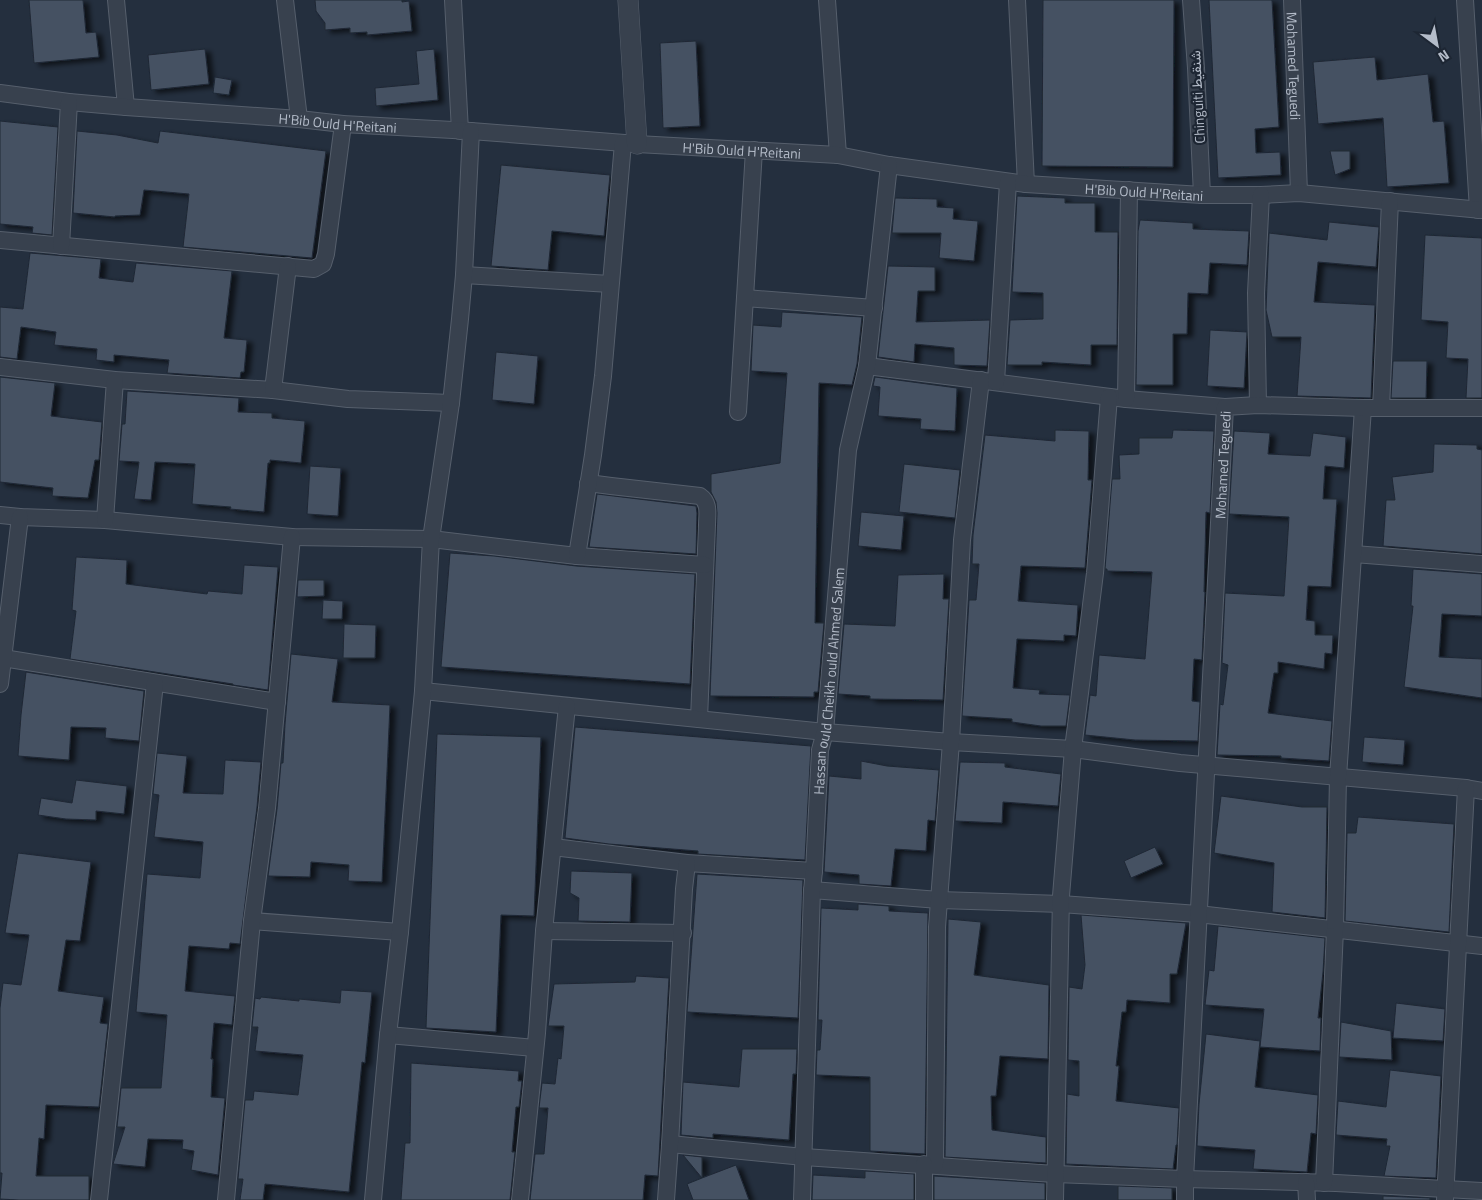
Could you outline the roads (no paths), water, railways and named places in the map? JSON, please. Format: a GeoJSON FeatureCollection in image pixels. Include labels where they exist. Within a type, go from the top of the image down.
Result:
{"type":"FeatureCollection","features":[{"type":"Feature","properties":{"kind":"street"},"geometry":{"type":"LineString","coordinates":[[116,0],[126,107]]}},
{"type":"Feature","properties":{"kind":"street"},"geometry":{"type":"LineString","coordinates":[[284,0],[299,119]]}},
{"type":"Feature","properties":{"kind":"street"},"geometry":{"type":"LineString","coordinates":[[373,1200],[422,691],[431,539],[451,402],[464,275],[466,131],[453,0]]}},
{"type":"Feature","properties":{"kind":"street"},"geometry":{"type":"LineString","coordinates":[[577,556],[593,455],[603,376],[610,284],[630,144],[628,0]]}},
{"type":"Feature","properties":{"kind":"street"},"geometry":{"type":"LineString","coordinates":[[827,0],[838,154]]}},
{"type":"Feature","properties":{"kind":"street"},"geometry":{"type":"LineString","coordinates":[[1017,0],[1026,184]]}},
{"type":"Feature","properties":{"kind":"street","name":"Chinguiti شنقيط"},"geometry":{"type":"LineString","coordinates":[[1190,0],[1196,68],[1202,195]]}},
{"type":"Feature","properties":{"kind":"street","name":"Mohamed Teguedi"},"geometry":{"type":"LineString","coordinates":[[1292,0],[1299,193]]}},
{"type":"Feature","properties":{"kind":"street"},"geometry":{"type":"LineString","coordinates":[[1465,0],[1480,210]]}},
{"type":"Feature","properties":{"kind":"street","name":"H'Bib Ould H'Reitani"},"geometry":{"type":"LineString","coordinates":[[0,93],[69,102],[343,124],[466,131],[630,144],[838,154],[889,165],[1026,184],[1202,195],[1299,193],[1480,210]]}},
{"type":"Feature","properties":{"kind":"street"},"geometry":{"type":"LineString","coordinates":[[61,246],[69,102]]}},
{"type":"Feature","properties":{"kind":"street"},"geometry":{"type":"LineString","coordinates":[[0,240],[314,269],[323,264],[326,254],[343,124]]}},
{"type":"Feature","properties":{"kind":"street"},"geometry":{"type":"LineString","coordinates":[[738,412],[754,150]]}},
{"type":"Feature","properties":{"kind":"street","name":"Hassan ould Cheikh ould Ahmed Salem"},"geometry":{"type":"LineString","coordinates":[[802,1200],[812,890],[820,750],[825,732],[848,450],[867,366],[889,165]]}},
{"type":"Feature","properties":{"kind":"street"},"geometry":{"type":"LineString","coordinates":[[924,1200],[929,1165],[937,927],[951,742],[962,540],[989,381],[1008,182]]}},
{"type":"Feature","properties":{"kind":"street"},"geometry":{"type":"LineString","coordinates":[[1126,399],[1129,190]]}},
{"type":"Feature","properties":{"kind":"street"},"geometry":{"type":"LineString","coordinates":[[1258,405],[1256,293],[1261,195]]}},
{"type":"Feature","properties":{"kind":"street"},"geometry":{"type":"LineString","coordinates":[[1381,408],[1390,201]]}},
{"type":"Feature","properties":{"kind":"street"},"geometry":{"type":"LineString","coordinates":[[273,390],[288,266]]}},
{"type":"Feature","properties":{"kind":"street"},"geometry":{"type":"LineString","coordinates":[[464,275],[610,284]]}},
{"type":"Feature","properties":{"kind":"street"},"geometry":{"type":"LineString","coordinates":[[745,298],[874,308]]}},
{"type":"Feature","properties":{"kind":"street"},"geometry":{"type":"LineString","coordinates":[[867,366],[1126,399],[1225,406]]}},
{"type":"Feature","properties":{"kind":"street"},"geometry":{"type":"LineString","coordinates":[[0,367],[115,380],[273,390],[348,399],[451,402]]}},
{"type":"Feature","properties":{"kind":"street"},"geometry":{"type":"LineString","coordinates":[[105,520],[115,380]]}},
{"type":"Feature","properties":{"kind":"street"},"geometry":{"type":"LineString","coordinates":[[1055,1200],[1061,904],[1073,749],[1095,573],[1109,397]]}},
{"type":"Feature","properties":{"kind":"street","name":"Mohamed Teguedi"},"geometry":{"type":"LineString","coordinates":[[1185,1200],[1225,406],[1482,408]]}},
{"type":"Feature","properties":{"kind":"street"},"geometry":{"type":"LineString","coordinates":[[1324,1183],[1335,929],[1338,776],[1363,408]]}},
{"type":"Feature","properties":{"kind":"street"},"geometry":{"type":"LineString","coordinates":[[588,483],[700,496],[706,501],[699,719]]}},
{"type":"Feature","properties":{"kind":"street"},"geometry":{"type":"LineString","coordinates":[[0,514],[20,517],[105,520],[292,537],[431,539],[577,556],[705,565]]}},
{"type":"Feature","properties":{"kind":"street"},"geometry":{"type":"LineString","coordinates":[[0,684],[20,517]]}},
{"type":"Feature","properties":{"kind":"street"},"geometry":{"type":"LineString","coordinates":[[226,1200],[252,921],[267,808],[292,537]]}},
{"type":"Feature","properties":{"kind":"street"},"geometry":{"type":"LineString","coordinates":[[1354,554],[1482,564]]}},
{"type":"Feature","properties":{"kind":"street"},"geometry":{"type":"LineString","coordinates":[[2,658],[277,702]]}},
{"type":"Feature","properties":{"kind":"street"},"geometry":{"type":"LineString","coordinates":[[98,1200],[156,683]]}},
{"type":"Feature","properties":{"kind":"street"},"geometry":{"type":"LineString","coordinates":[[422,691],[825,732],[1073,749],[1180,763],[1338,776],[1482,791]]}},
{"type":"Feature","properties":{"kind":"street"},"geometry":{"type":"LineString","coordinates":[[520,1200],[566,706]]}},
{"type":"Feature","properties":{"kind":"street"},"geometry":{"type":"LineString","coordinates":[[1445,1195],[1466,788]]}},
{"type":"Feature","properties":{"kind":"street"},"geometry":{"type":"LineString","coordinates":[[553,847],[687,863],[814,871]]}},
{"type":"Feature","properties":{"kind":"street"},"geometry":{"type":"LineString","coordinates":[[666,1200],[687,863]]}},
{"type":"Feature","properties":{"kind":"street"},"geometry":{"type":"LineString","coordinates":[[812,890],[939,900],[1061,904],[1198,914],[1482,946]]}},
{"type":"Feature","properties":{"kind":"street"},"geometry":{"type":"LineString","coordinates":[[252,921],[400,932]]}},
{"type":"Feature","properties":{"kind":"street"},"geometry":{"type":"LineString","coordinates":[[544,931],[682,933]]}},
{"type":"Feature","properties":{"kind":"street"},"geometry":{"type":"LineString","coordinates":[[388,1035],[535,1048]]}},
{"type":"Feature","properties":{"kind":"street"},"geometry":{"type":"LineString","coordinates":[[670,1144],[804,1157],[1055,1174],[1185,1180],[1306,1182],[1445,1195],[1482,1191]]}},
{"type":"Feature","properties":{"kind":"street"},"geometry":{"type":"LineString","coordinates":[[1306,1182],[1307,1200]]}}]}
